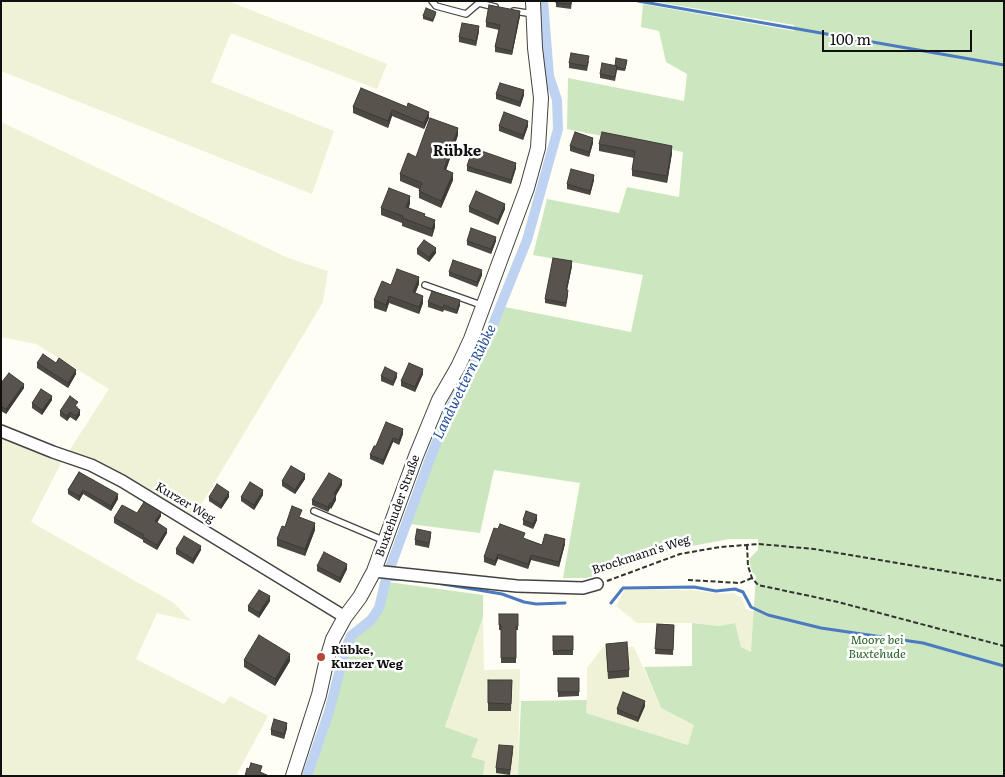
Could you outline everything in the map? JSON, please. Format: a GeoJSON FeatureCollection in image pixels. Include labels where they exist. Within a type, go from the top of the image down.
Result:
{"type":"FeatureCollection","features":[{"type":"Feature","properties":{"kind":"street","name":"Buxtehuder Straße"},"geometry":{"type":"LineString","coordinates":[[294,776],[319,695],[333,639],[345,617],[378,571],[385,541],[416,456],[439,400],[471,339],[527,188],[538,148],[541,98],[533,8]]}},
{"type":"Feature","properties":{"kind":"street","name":"Kurzer Weg"},"geometry":{"type":"LineString","coordinates":[[1,431],[53,452],[91,464],[345,617]]}},
{"type":"Feature","properties":{"kind":"street","name":"Brockmann's Weg"},"geometry":{"type":"LineString","coordinates":[[378,571],[527,587],[583,588],[597,584]]}},
{"type":"Feature","properties":{"kind":"lane"},"geometry":{"type":"LineString","coordinates":[[432,1],[436,6],[466,14],[479,3],[505,10],[533,8]]}},
{"type":"Feature","properties":{"kind":"lane"},"geometry":{"type":"LineString","coordinates":[[425,285],[484,306]]}},
{"type":"Feature","properties":{"kind":"lane"},"geometry":{"type":"LineString","coordinates":[[314,511],[385,541]]}},
{"type":"Feature","properties":{"kind":"path","name":"Brockmann's Weg"},"geometry":{"type":"LineString","coordinates":[[597,584],[622,577],[680,554],[720,547],[759,544],[814,549],[1004,581]]}},
{"type":"Feature","properties":{"kind":"path"},"geometry":{"type":"LineString","coordinates":[[747,545],[748,566],[752,578],[758,585],[838,602],[1004,646]]}},
{"type":"Feature","properties":{"kind":"path"},"geometry":{"type":"LineString","coordinates":[[688,580],[740,583],[752,578]]}},
{"type":"Feature","properties":{"kind":"green space"},"geometry":{"type":"Polygon","coordinates":[[[1,1],[228,1],[387,64],[377,89],[231,33],[211,82],[334,131],[312,194],[1,71],[1,1]]]}},
{"type":"Feature","properties":{"kind":"green space","name":"Moore bei Buxtehude"},"geometry":{"type":"Polygon","coordinates":[[[651,1],[1004,1],[1004,776],[518,776],[521,701],[587,700],[586,713],[688,745],[694,725],[661,708],[644,667],[692,666],[692,623],[719,626],[735,623],[741,647],[751,652],[756,576],[752,572],[749,559],[758,550],[758,539],[729,539],[671,550],[619,569],[586,578],[563,578],[580,483],[494,470],[480,533],[410,524],[460,396],[505,307],[631,332],[643,275],[533,255],[547,199],[619,213],[627,187],[679,197],[683,152],[567,129],[568,78],[684,101],[687,74],[666,62],[659,31],[641,27],[643,4],[794,31],[794,25],[651,1]]]}},
{"type":"Feature","properties":{"kind":"green space"},"geometry":{"type":"Polygon","coordinates":[[[1,122],[288,258],[328,271],[323,302],[192,520],[67,454],[109,389],[36,344],[1,337],[1,122]]]}},
{"type":"Feature","properties":{"kind":"green space"},"geometry":{"type":"Polygon","coordinates":[[[1,437],[62,461],[31,522],[174,603],[191,621],[157,613],[136,659],[224,704],[230,696],[268,716],[236,776],[1,776],[1,437]]]}},
{"type":"Feature","properties":{"kind":"green space"},"geometry":{"type":"Polygon","coordinates":[[[388,582],[483,595],[483,617],[445,727],[478,739],[471,757],[485,761],[483,776],[312,776],[332,717],[347,650],[352,638],[372,624],[381,611],[388,582]]]}},
{"type":"Feature","properties":{"kind":"green space"},"geometry":{"type":"Polygon","coordinates":[[[625,589],[692,590],[719,594],[734,593],[742,598],[746,609],[786,624],[1004,731],[811,684],[741,647],[735,623],[719,626],[692,623],[637,623],[616,606],[625,589]]]}},
{"type":"Feature","properties":{"kind":"green space"},"geometry":{"type":"Polygon","coordinates":[[[483,617],[484,670],[520,669],[518,776],[483,776],[485,761],[471,757],[445,728],[483,617]]]}},
{"type":"Feature","properties":{"kind":"green space"},"geometry":{"type":"Polygon","coordinates":[[[603,647],[634,647],[661,708],[695,725],[688,745],[586,713],[587,668],[603,647]]]}},
{"type":"Feature","properties":{"kind":"building"},"geometry":{"type":"Polygon","coordinates":[[[556,1],[571,1],[571,4],[556,3],[556,1]]]}},
{"type":"Feature","properties":{"kind":"building"},"geometry":{"type":"Polygon","coordinates":[[[489,5],[520,11],[512,51],[495,47],[500,25],[486,22],[489,5]]]}},
{"type":"Feature","properties":{"kind":"building"},"geometry":{"type":"Polygon","coordinates":[[[426,8],[436,12],[433,20],[423,16],[426,8]]]}},
{"type":"Feature","properties":{"kind":"building"},"geometry":{"type":"Polygon","coordinates":[[[462,23],[479,26],[476,41],[459,37],[462,23]]]}},
{"type":"Feature","properties":{"kind":"building"},"geometry":{"type":"Polygon","coordinates":[[[571,53],[589,56],[587,66],[569,63],[571,53]]]}},
{"type":"Feature","properties":{"kind":"building"},"geometry":{"type":"Polygon","coordinates":[[[616,58],[627,60],[625,69],[615,66],[616,58]]]}},
{"type":"Feature","properties":{"kind":"building"},"geometry":{"type":"Polygon","coordinates":[[[602,63],[617,66],[615,77],[600,74],[602,63]]]}},
{"type":"Feature","properties":{"kind":"building"},"geometry":{"type":"Polygon","coordinates":[[[500,83],[524,90],[520,102],[496,94],[500,83]]]}},
{"type":"Feature","properties":{"kind":"building"},"geometry":{"type":"Polygon","coordinates":[[[361,88],[407,107],[408,103],[429,112],[424,123],[392,110],[388,121],[353,107],[361,88]]]}},
{"type":"Feature","properties":{"kind":"building"},"geometry":{"type":"Polygon","coordinates":[[[504,112],[528,121],[523,135],[499,126],[504,112]]]}},
{"type":"Feature","properties":{"kind":"building"},"geometry":{"type":"Polygon","coordinates":[[[430,118],[458,128],[444,169],[453,173],[441,201],[419,191],[422,183],[400,174],[408,153],[416,157],[430,118]]]}},
{"type":"Feature","properties":{"kind":"building"},"geometry":{"type":"Polygon","coordinates":[[[575,132],[593,138],[589,152],[570,146],[575,132]]]}},
{"type":"Feature","properties":{"kind":"building"},"geometry":{"type":"Polygon","coordinates":[[[602,132],[672,146],[667,176],[632,170],[635,151],[599,144],[602,132]]]}},
{"type":"Feature","properties":{"kind":"building"},"geometry":{"type":"Polygon","coordinates":[[[473,148],[516,163],[511,180],[467,166],[473,148]]]}},
{"type":"Feature","properties":{"kind":"building"},"geometry":{"type":"Polygon","coordinates":[[[571,169],[594,175],[590,191],[567,184],[571,169]]]}},
{"type":"Feature","properties":{"kind":"building"},"geometry":{"type":"Polygon","coordinates":[[[389,188],[410,196],[406,207],[435,220],[432,229],[381,208],[389,188]]]}},
{"type":"Feature","properties":{"kind":"building"},"geometry":{"type":"Polygon","coordinates":[[[476,191],[505,204],[498,220],[469,207],[476,191]]]}},
{"type":"Feature","properties":{"kind":"building"},"geometry":{"type":"Polygon","coordinates":[[[471,228],[496,237],[491,249],[467,241],[471,228]]]}},
{"type":"Feature","properties":{"kind":"building"},"geometry":{"type":"Polygon","coordinates":[[[424,240],[436,248],[429,257],[417,249],[424,240]]]}},
{"type":"Feature","properties":{"kind":"building"},"geometry":{"type":"Polygon","coordinates":[[[553,258],[572,261],[566,290],[568,290],[566,303],[545,299],[553,258]]]}},
{"type":"Feature","properties":{"kind":"building"},"geometry":{"type":"Polygon","coordinates":[[[453,260],[482,270],[477,282],[449,272],[453,260]]]}},
{"type":"Feature","properties":{"kind":"building"},"geometry":{"type":"Polygon","coordinates":[[[397,269],[419,277],[413,292],[423,296],[419,307],[389,296],[386,305],[374,300],[382,281],[391,285],[397,269]]]}},
{"type":"Feature","properties":{"kind":"building"},"geometry":{"type":"Polygon","coordinates":[[[432,291],[460,300],[457,310],[444,305],[443,308],[428,302],[432,291]]]}},
{"type":"Feature","properties":{"kind":"building"},"geometry":{"type":"Polygon","coordinates":[[[43,354],[56,363],[59,358],[76,370],[68,383],[37,363],[43,354]]]}},
{"type":"Feature","properties":{"kind":"building"},"geometry":{"type":"Polygon","coordinates":[[[409,363],[423,369],[415,387],[401,381],[409,363]]]}},
{"type":"Feature","properties":{"kind":"building"},"geometry":{"type":"Polygon","coordinates":[[[385,367],[397,373],[393,382],[381,376],[385,367]]]}},
{"type":"Feature","properties":{"kind":"building"},"geometry":{"type":"Polygon","coordinates":[[[9,373],[24,384],[6,409],[1,406],[1,383],[9,373]]]}},
{"type":"Feature","properties":{"kind":"building"},"geometry":{"type":"Polygon","coordinates":[[[41,389],[52,396],[42,410],[32,403],[41,389]]]}},
{"type":"Feature","properties":{"kind":"building"},"geometry":{"type":"Polygon","coordinates":[[[70,396],[78,402],[75,406],[80,410],[76,416],[70,412],[67,416],[60,411],[70,396]]]}},
{"type":"Feature","properties":{"kind":"building"},"geometry":{"type":"Polygon","coordinates":[[[386,422],[403,429],[399,440],[393,438],[383,460],[370,455],[386,422]]]}},
{"type":"Feature","properties":{"kind":"building"},"geometry":{"type":"Polygon","coordinates":[[[291,466],[305,474],[295,490],[282,481],[291,466]]]}},
{"type":"Feature","properties":{"kind":"building"},"geometry":{"type":"Polygon","coordinates":[[[79,472],[118,494],[111,506],[83,490],[79,496],[68,490],[79,472]]]}},
{"type":"Feature","properties":{"kind":"building"},"geometry":{"type":"Polygon","coordinates":[[[329,473],[342,480],[334,494],[336,495],[328,507],[312,500],[329,473]]]}},
{"type":"Feature","properties":{"kind":"building"},"geometry":{"type":"Polygon","coordinates":[[[250,482],[263,490],[254,505],[241,497],[250,482]]]}},
{"type":"Feature","properties":{"kind":"building"},"geometry":{"type":"Polygon","coordinates":[[[217,484],[229,492],[221,505],[209,497],[217,484]]]}},
{"type":"Feature","properties":{"kind":"building"},"geometry":{"type":"Polygon","coordinates":[[[144,502],[161,512],[155,521],[167,529],[157,545],[143,537],[144,535],[114,518],[122,505],[137,513],[144,502]]]}},
{"type":"Feature","properties":{"kind":"building"},"geometry":{"type":"Polygon","coordinates":[[[292,506],[302,510],[299,517],[315,523],[305,549],[277,539],[282,526],[285,527],[292,506]]]}},
{"type":"Feature","properties":{"kind":"building"},"geometry":{"type":"Polygon","coordinates":[[[526,511],[537,515],[533,524],[523,520],[526,511]]]}},
{"type":"Feature","properties":{"kind":"building"},"geometry":{"type":"Polygon","coordinates":[[[500,524],[525,533],[523,538],[542,545],[545,534],[565,539],[559,562],[531,555],[528,564],[498,554],[495,561],[484,557],[494,528],[498,529],[500,524]]]}},
{"type":"Feature","properties":{"kind":"building"},"geometry":{"type":"Polygon","coordinates":[[[417,529],[431,532],[429,543],[415,540],[417,529]]]}},
{"type":"Feature","properties":{"kind":"building"},"geometry":{"type":"Polygon","coordinates":[[[184,536],[201,546],[193,559],[176,549],[184,536]]]}},
{"type":"Feature","properties":{"kind":"building"},"geometry":{"type":"Polygon","coordinates":[[[324,552],[347,564],[340,578],[317,566],[324,552]]]}},
{"type":"Feature","properties":{"kind":"building"},"geometry":{"type":"Polygon","coordinates":[[[259,590],[270,596],[259,613],[248,606],[259,590]]]}},
{"type":"Feature","properties":{"kind":"building"},"geometry":{"type":"Polygon","coordinates":[[[499,614],[518,614],[516,658],[501,658],[499,614]]]}},
{"type":"Feature","properties":{"kind":"building"},"geometry":{"type":"Polygon","coordinates":[[[657,624],[674,625],[673,650],[655,649],[657,624]]]}},
{"type":"Feature","properties":{"kind":"building"},"geometry":{"type":"Polygon","coordinates":[[[259,635],[290,654],[275,679],[244,660],[259,635]]]}},
{"type":"Feature","properties":{"kind":"building"},"geometry":{"type":"Polygon","coordinates":[[[553,636],[573,636],[573,650],[553,651],[553,636]]]}},
{"type":"Feature","properties":{"kind":"building"},"geometry":{"type":"Polygon","coordinates":[[[627,642],[629,670],[608,672],[606,644],[627,642]]]}},
{"type":"Feature","properties":{"kind":"building"},"geometry":{"type":"Polygon","coordinates":[[[558,678],[579,678],[579,692],[558,692],[558,678]]]}},
{"type":"Feature","properties":{"kind":"building"},"geometry":{"type":"Polygon","coordinates":[[[488,680],[512,680],[511,704],[488,703],[488,680]]]}},
{"type":"Feature","properties":{"kind":"building"},"geometry":{"type":"Polygon","coordinates":[[[623,692],[645,701],[638,718],[617,709],[623,692]]]}},
{"type":"Feature","properties":{"kind":"building"},"geometry":{"type":"Polygon","coordinates":[[[274,719],[287,723],[284,734],[271,730],[274,719]]]}},
{"type":"Feature","properties":{"kind":"building"},"geometry":{"type":"Polygon","coordinates":[[[499,745],[513,746],[510,770],[496,768],[499,745]]]}},
{"type":"Feature","properties":{"kind":"building"},"geometry":{"type":"Polygon","coordinates":[[[251,763],[262,766],[260,772],[269,776],[245,776],[247,768],[249,769],[251,763]]]}},
{"type":"Feature","properties":{"kind":"waterway","name":"Landwettern Rübke"},"geometry":{"type":"LineString","coordinates":[[307,776],[329,712],[345,650],[351,636],[371,620],[379,608],[386,579],[431,456],[451,407],[490,332],[527,240],[558,129],[557,100],[549,76],[543,1]]}},
{"type":"Feature","properties":{"kind":"waterway"},"geometry":{"type":"LineString","coordinates":[[638,1],[1004,65]]}},
{"type":"Feature","properties":{"kind":"waterway"},"geometry":{"type":"LineString","coordinates":[[386,579],[402,579]]}},
{"type":"Feature","properties":{"kind":"waterway"},"geometry":{"type":"LineString","coordinates":[[431,582],[502,594],[536,604],[565,603]]}},
{"type":"Feature","properties":{"kind":"waterway"},"geometry":{"type":"LineString","coordinates":[[611,603],[623,588],[694,587],[716,591],[735,589],[743,592],[751,607],[768,615],[821,628],[923,643],[1004,666]]}},
{"type":"Feature","properties":{"kind":"place","name":"Rübke, Kurzer Weg"},"geometry":{"type":"Point","coordinates":[321,657]}},
{"type":"Feature","properties":{"kind":"district","name":"Rübke"},"geometry":{"type":"Point","coordinates":[457,152]}}]}
